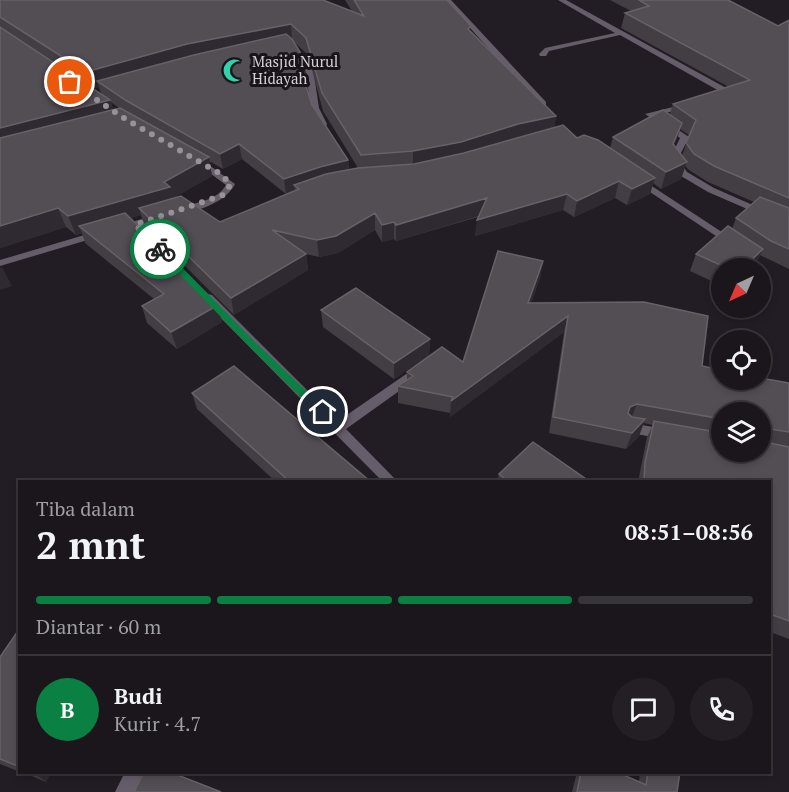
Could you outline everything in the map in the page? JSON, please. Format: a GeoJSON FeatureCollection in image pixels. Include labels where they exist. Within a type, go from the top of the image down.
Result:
{"type":"FeatureCollection","features":[{"type":"Feature","properties":{"kind":"street"},"geometry":{"type":"LineString","coordinates":[[448,0],[543,104]]}},
{"type":"Feature","properties":{"kind":"street"},"geometry":{"type":"LineString","coordinates":[[561,0],[725,91],[720,98],[710,100]]}},
{"type":"Feature","properties":{"kind":"street"},"geometry":{"type":"LineString","coordinates":[[543,54],[547,50],[622,33]]}},
{"type":"Feature","properties":{"kind":"street"},"geometry":{"type":"LineString","coordinates":[[284,42],[293,45],[309,68],[315,108],[329,135]]}},
{"type":"Feature","properties":{"kind":"street"},"geometry":{"type":"LineString","coordinates":[[690,105],[649,114],[685,137],[674,159],[684,174],[711,190],[789,224]]}},
{"type":"Feature","properties":{"kind":"street"},"geometry":{"type":"LineString","coordinates":[[0,264],[135,225],[213,199],[229,189],[231,184],[191,156]]}},
{"type":"Feature","properties":{"kind":"street"},"geometry":{"type":"LineString","coordinates":[[628,173],[743,250]]}},
{"type":"Feature","properties":{"kind":"street"},"geometry":{"type":"LineString","coordinates":[[135,225],[147,237]]}},
{"type":"Feature","properties":{"kind":"street"},"geometry":{"type":"LineString","coordinates":[[202,292],[260,353],[339,427],[390,480]]}},
{"type":"Feature","properties":{"kind":"street"},"geometry":{"type":"LineString","coordinates":[[339,427],[427,366]]}},
{"type":"Feature","properties":{"kind":"street"},"geometry":{"type":"LineString","coordinates":[[630,428],[676,436]]}},
{"type":"Feature","properties":{"kind":"street"},"geometry":{"type":"LineString","coordinates":[[124,792],[134,774]]}},
{"type":"Feature","properties":{"kind":"building"},"geometry":{"type":"Polygon","coordinates":[[[0,0],[323,0],[364,16],[354,0],[447,0],[471,26],[468,29],[556,116],[518,124],[461,142],[413,151],[361,155],[322,93],[306,38],[291,24],[187,44],[86,72],[0,17],[0,0]]]}},
{"type":"Feature","properties":{"kind":"building"},"geometry":{"type":"Polygon","coordinates":[[[639,0],[728,0],[778,26],[789,20],[789,198],[714,166],[694,154],[686,143],[696,120],[673,104],[750,80],[625,13],[649,6],[639,0]]]}},
{"type":"Feature","properties":{"kind":"building"},"geometry":{"type":"Polygon","coordinates":[[[0,27],[110,100],[0,128],[0,27]]]}},
{"type":"Feature","properties":{"kind":"building"},"geometry":{"type":"Polygon","coordinates":[[[286,34],[300,52],[312,105],[348,160],[284,179],[239,144],[220,154],[127,101],[97,81],[194,55],[286,34]]]}},
{"type":"Feature","properties":{"kind":"building"},"geometry":{"type":"Polygon","coordinates":[[[120,108],[209,157],[164,182],[170,187],[68,216],[58,208],[0,226],[0,138],[120,108]]]}},
{"type":"Feature","properties":{"kind":"building"},"geometry":{"type":"Polygon","coordinates":[[[663,110],[682,123],[673,144],[687,162],[666,172],[613,137],[663,110]]]}},
{"type":"Feature","properties":{"kind":"building"},"geometry":{"type":"Polygon","coordinates":[[[563,125],[577,138],[584,135],[598,140],[655,178],[632,189],[619,181],[577,201],[567,194],[477,220],[487,198],[396,225],[394,222],[382,225],[375,213],[336,236],[317,240],[272,230],[306,254],[231,298],[139,208],[181,196],[220,222],[299,189],[294,185],[326,174],[358,168],[414,164],[464,153],[563,125]]]}},
{"type":"Feature","properties":{"kind":"building"},"geometry":{"type":"Polygon","coordinates":[[[760,197],[789,208],[789,249],[771,241],[736,218],[760,197]]]}},
{"type":"Feature","properties":{"kind":"building"},"geometry":{"type":"Polygon","coordinates":[[[125,213],[218,305],[171,332],[142,306],[164,294],[79,226],[125,213]]]}},
{"type":"Feature","properties":{"kind":"building"},"geometry":{"type":"Polygon","coordinates":[[[728,226],[763,249],[754,258],[711,258],[711,261],[696,254],[728,226]]]}},
{"type":"Feature","properties":{"kind":"building"},"geometry":{"type":"Polygon","coordinates":[[[498,251],[543,261],[528,303],[644,302],[708,316],[702,366],[711,368],[711,390],[771,390],[771,380],[789,383],[789,432],[771,429],[771,402],[711,402],[711,417],[637,404],[630,407],[628,413],[632,417],[645,419],[632,433],[553,417],[568,316],[451,401],[453,397],[398,386],[413,376],[407,372],[442,347],[463,362],[498,251]]]}},
{"type":"Feature","properties":{"kind":"building"},"geometry":{"type":"Polygon","coordinates":[[[356,288],[430,339],[394,363],[321,310],[356,288]]]}},
{"type":"Feature","properties":{"kind":"building"},"geometry":{"type":"Polygon","coordinates":[[[234,366],[369,480],[288,480],[192,393],[234,366]]]}},
{"type":"Feature","properties":{"kind":"building"},"geometry":{"type":"Polygon","coordinates":[[[654,421],[711,431],[711,462],[771,462],[771,443],[789,447],[789,621],[771,614],[771,480],[644,480],[645,462],[654,421]]]}},
{"type":"Feature","properties":{"kind":"building"},"geometry":{"type":"Polygon","coordinates":[[[533,442],[586,479],[506,480],[499,474],[533,442]]]}},
{"type":"Feature","properties":{"kind":"building"},"geometry":{"type":"Polygon","coordinates":[[[18,631],[18,766],[0,759],[0,657],[18,631]]]}},
{"type":"Feature","properties":{"kind":"building"},"geometry":{"type":"Polygon","coordinates":[[[143,774],[175,774],[221,792],[134,792],[143,774]]]}},
{"type":"Feature","properties":{"kind":"building"},"geometry":{"type":"Polygon","coordinates":[[[581,774],[621,774],[646,785],[648,774],[680,774],[677,792],[577,792],[581,774]]]}},
{"type":"Feature","properties":{"kind":"way so far"},"geometry":{"type":"LineString","coordinates":[[70,82],[127,120],[219,173],[231,184],[223,195],[135,225],[160,249]]}},
{"type":"Feature","properties":{"kind":"place","name":"Masjid Nurul Hidayah"},"geometry":{"type":"Point","coordinates":[234,71]}},
{"type":"Feature","properties":{"kind":"route"},"geometry":{"type":"LineString","coordinates":[[160,249],[253,345],[323,412]]}}]}
